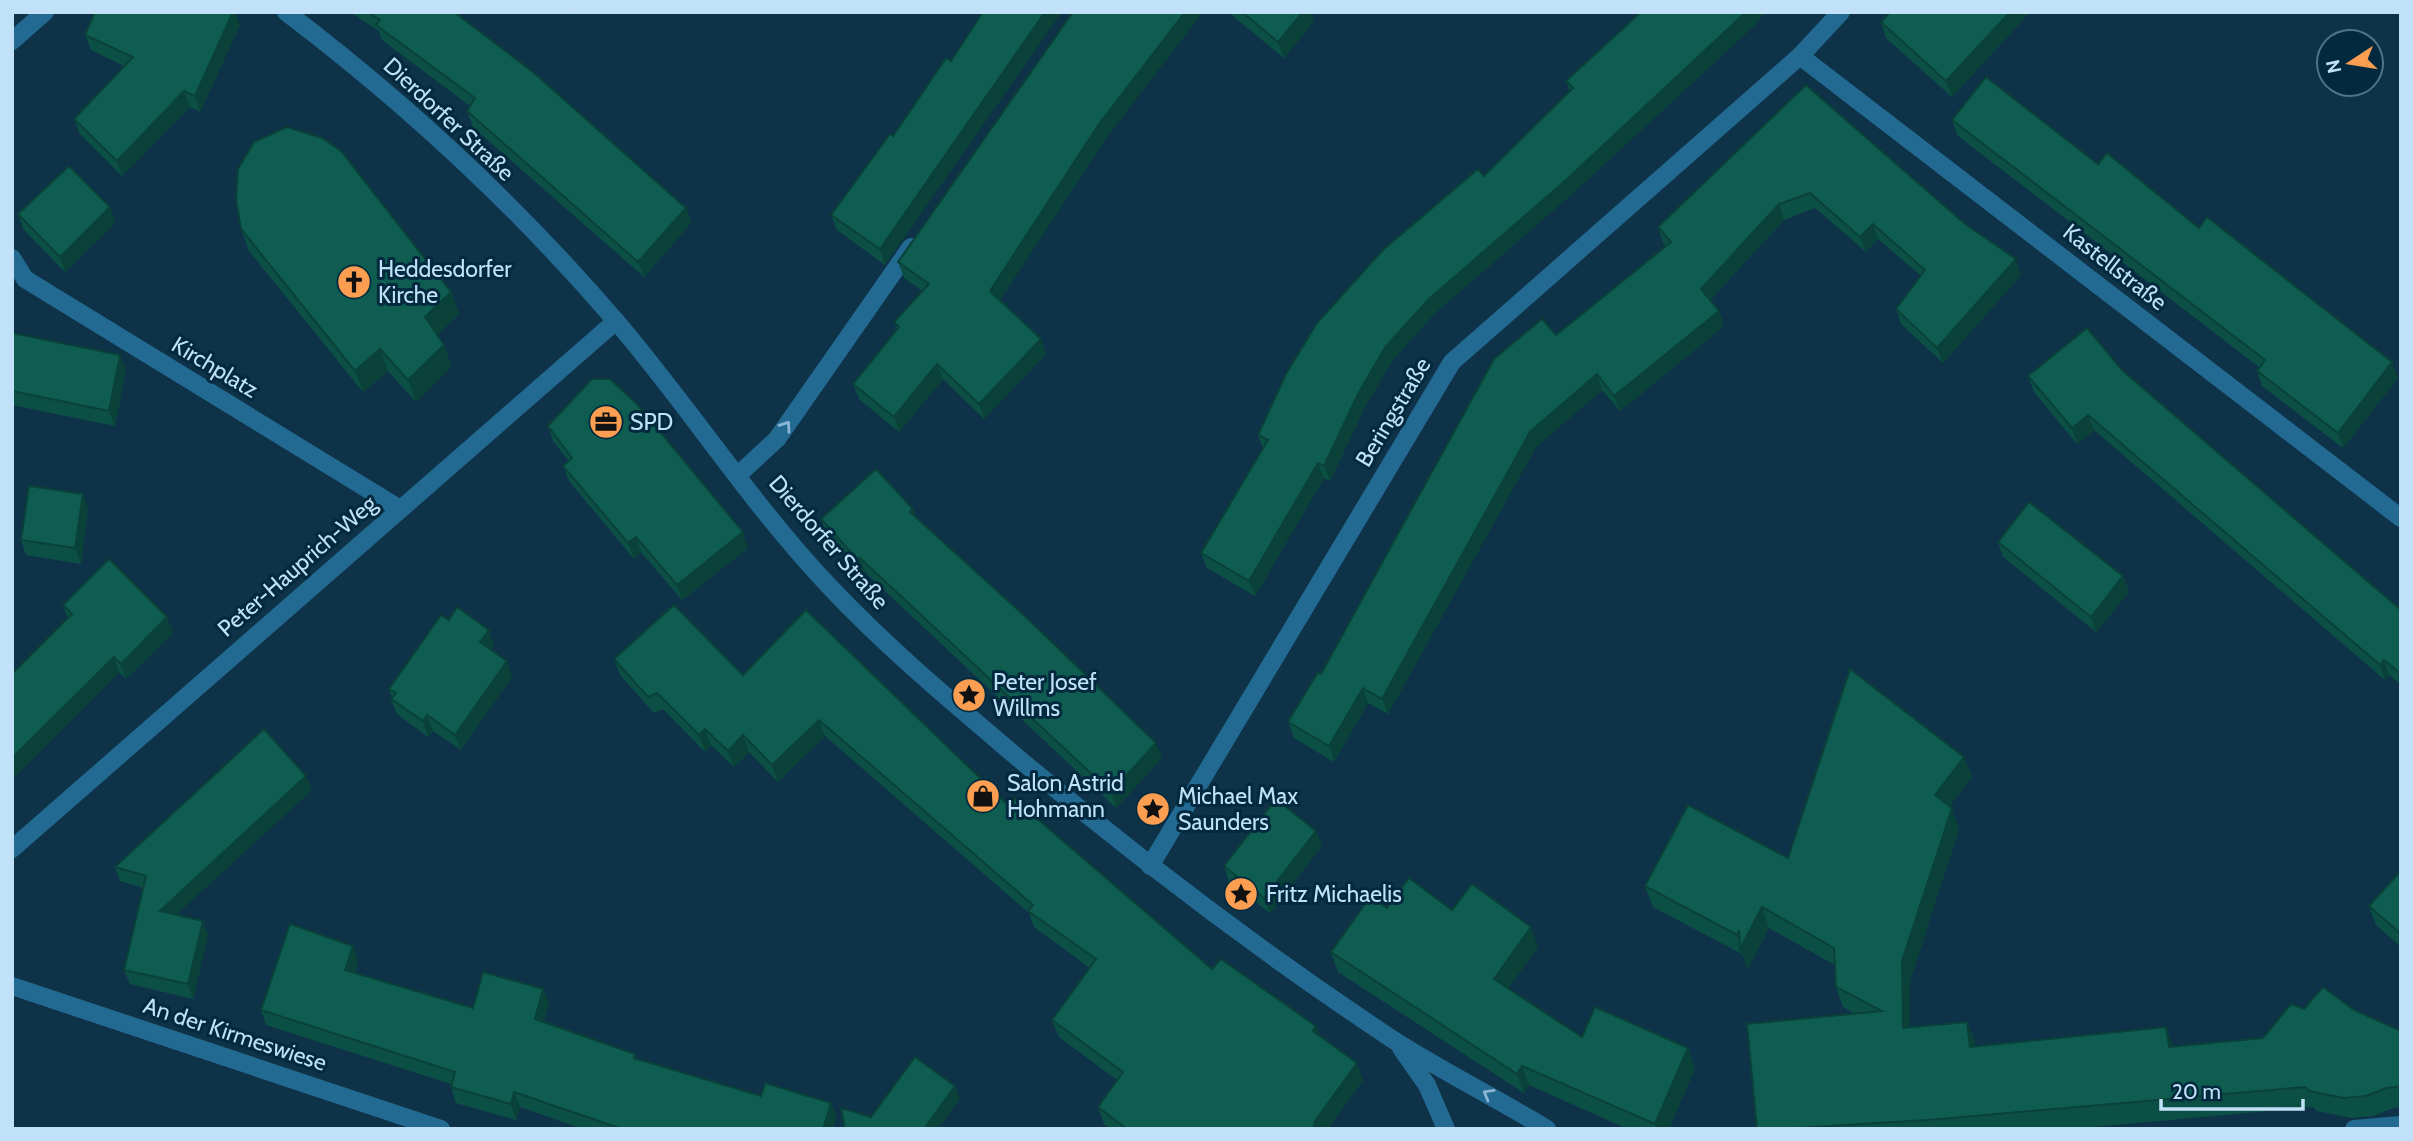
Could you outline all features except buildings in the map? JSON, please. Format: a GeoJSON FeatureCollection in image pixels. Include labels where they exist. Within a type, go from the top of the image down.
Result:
{"type":"FeatureCollection","features":[{"type":"Feature","properties":{"kind":"street"},"geometry":{"type":"LineString","coordinates":[[12,41],[44,12]]}},
{"type":"Feature","properties":{"kind":"street","name":"Dierdorfer Straße"},"geometry":{"type":"LineString","coordinates":[[286,12],[352,63],[468,165],[615,321],[827,584],[910,666],[1150,866],[1394,1040],[1547,1129]]}},
{"type":"Feature","properties":{"kind":"street","name":"Beringstraße"},"geometry":{"type":"LineString","coordinates":[[1150,866],[1452,362],[1800,56],[1842,12]]}},
{"type":"Feature","properties":{"kind":"street","name":"Kastellstraße"},"geometry":{"type":"LineString","coordinates":[[1800,56],[2401,518]]}},
{"type":"Feature","properties":{"kind":"street"},"geometry":{"type":"LineString","coordinates":[[738,475],[777,439],[918,237]]}},
{"type":"Feature","properties":{"kind":"street","name":"Kirchplatz"},"geometry":{"type":"LineString","coordinates":[[12,258],[25,279],[400,509]]}},
{"type":"Feature","properties":{"kind":"street","name":"Peter-Hauprich-Weg"},"geometry":{"type":"LineString","coordinates":[[12,849],[615,321]]}},
{"type":"Feature","properties":{"kind":"street","name":"An der Kirmeswiese"},"geometry":{"type":"LineString","coordinates":[[12,986],[441,1129]]}},
{"type":"Feature","properties":{"kind":"street","name":"Dierdorfer Straße"},"geometry":{"type":"LineString","coordinates":[[1394,1040],[1427,1085],[1446,1129]]}},
{"type":"Feature","properties":{"kind":"street"},"geometry":{"type":"LineString","coordinates":[[2354,1129],[2401,1125]]}},
{"type":"Feature","properties":{"kind":"place","name":"Heddesdorfer Kirche"},"geometry":{"type":"Point","coordinates":[354,282]}},
{"type":"Feature","properties":{"kind":"place","name":"SPD"},"geometry":{"type":"Point","coordinates":[606,422]}},
{"type":"Feature","properties":{"kind":"place","name":"Peter Josef Willms"},"geometry":{"type":"Point","coordinates":[969,695]}},
{"type":"Feature","properties":{"kind":"place","name":"Salon Astrid Hohmann"},"geometry":{"type":"Point","coordinates":[983,796]}},
{"type":"Feature","properties":{"kind":"place","name":"Michael Max Saunders"},"geometry":{"type":"Point","coordinates":[1153,809]}},
{"type":"Feature","properties":{"kind":"place","name":"Fritz Michaelis"},"geometry":{"type":"Point","coordinates":[1241,894]}}]}
